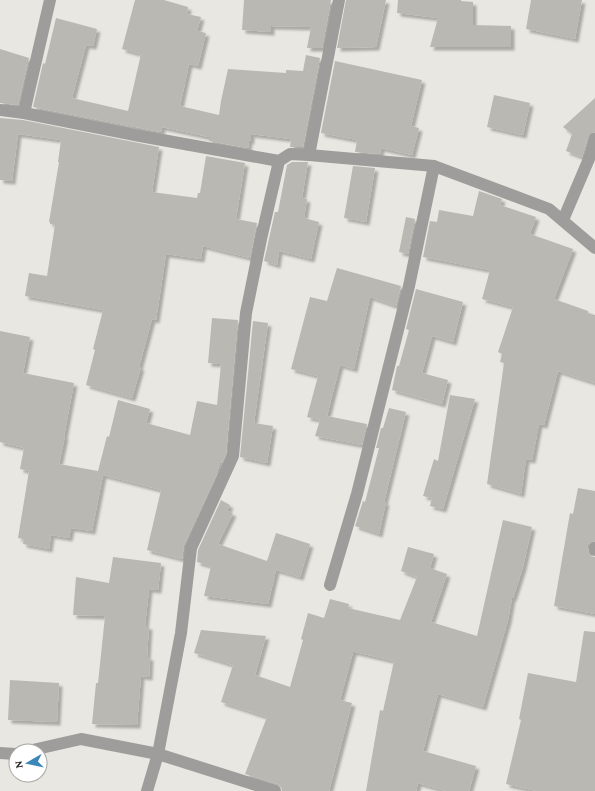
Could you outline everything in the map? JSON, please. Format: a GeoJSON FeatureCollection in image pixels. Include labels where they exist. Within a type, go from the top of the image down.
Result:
{"type":"FeatureCollection","features":[{"type":"Feature","properties":{"kind":"street"},"geometry":{"type":"LineString","coordinates":[[24,113],[50,0]]}},
{"type":"Feature","properties":{"kind":"street"},"geometry":{"type":"LineString","coordinates":[[309,155],[339,0]]}},
{"type":"Feature","properties":{"kind":"street"},"geometry":{"type":"LineString","coordinates":[[0,110],[24,113],[279,161],[290,154],[434,166],[549,209],[595,248]]}},
{"type":"Feature","properties":{"kind":"street"},"geometry":{"type":"LineString","coordinates":[[563,220],[595,139]]}},
{"type":"Feature","properties":{"kind":"street"},"geometry":{"type":"LineString","coordinates":[[147,791],[158,754],[181,633],[191,548],[233,456],[246,314],[279,161]]}},
{"type":"Feature","properties":{"kind":"street"},"geometry":{"type":"LineString","coordinates":[[330,585],[357,494],[407,293],[434,166]]}},
{"type":"Feature","properties":{"kind":"street"},"geometry":{"type":"LineString","coordinates":[[48,747],[81,740],[158,754],[248,787],[275,791]]}},
{"type":"Feature","properties":{"kind":"building"},"geometry":{"type":"Polygon","coordinates":[[[135,0],[164,0],[188,7],[187,14],[201,17],[197,31],[206,33],[198,66],[189,64],[180,106],[219,115],[228,69],[286,73],[286,70],[303,71],[306,55],[320,58],[303,147],[290,147],[291,139],[251,134],[251,141],[249,140],[248,148],[209,141],[209,137],[162,127],[161,132],[33,107],[43,63],[45,64],[56,18],[97,29],[93,46],[86,45],[72,98],[128,111],[141,54],[122,49],[135,0]]]}},
{"type":"Feature","properties":{"kind":"building"},"geometry":{"type":"Polygon","coordinates":[[[244,0],[331,0],[322,48],[307,48],[311,27],[271,26],[271,32],[242,30],[244,0]]]}},
{"type":"Feature","properties":{"kind":"building"},"geometry":{"type":"Polygon","coordinates":[[[346,0],[386,0],[376,47],[337,48],[346,0]]]}},
{"type":"Feature","properties":{"kind":"building"},"geometry":{"type":"Polygon","coordinates":[[[398,0],[461,0],[473,2],[473,25],[511,26],[511,47],[430,47],[438,18],[397,13],[398,0]]]}},
{"type":"Feature","properties":{"kind":"building"},"geometry":{"type":"Polygon","coordinates":[[[531,0],[582,0],[575,39],[526,29],[531,0]]]}},
{"type":"Feature","properties":{"kind":"building"},"geometry":{"type":"Polygon","coordinates":[[[0,49],[29,58],[18,105],[0,103],[0,49]]]}},
{"type":"Feature","properties":{"kind":"building"},"geometry":{"type":"Polygon","coordinates":[[[335,61],[422,80],[411,126],[419,128],[412,155],[381,148],[380,154],[355,152],[357,140],[321,133],[335,61]]]}},
{"type":"Feature","properties":{"kind":"building"},"geometry":{"type":"Polygon","coordinates":[[[494,95],[530,103],[523,135],[487,127],[494,95]]]}},
{"type":"Feature","properties":{"kind":"building"},"geometry":{"type":"Polygon","coordinates":[[[595,98],[595,132],[590,133],[582,157],[566,151],[572,134],[563,127],[595,98]]]}},
{"type":"Feature","properties":{"kind":"building"},"geometry":{"type":"Polygon","coordinates":[[[0,118],[23,120],[159,147],[152,192],[197,198],[198,193],[200,193],[206,156],[245,163],[236,219],[257,223],[250,258],[203,246],[201,259],[166,254],[156,320],[152,319],[132,398],[86,385],[103,310],[25,296],[29,273],[47,276],[55,225],[50,224],[49,222],[59,162],[61,140],[18,134],[12,181],[0,180],[0,118]]]}},
{"type":"Feature","properties":{"kind":"building"},"geometry":{"type":"Polygon","coordinates":[[[292,162],[308,162],[302,198],[307,199],[304,218],[319,222],[311,259],[279,251],[277,265],[264,261],[275,212],[278,212],[287,165],[292,162]]]}},
{"type":"Feature","properties":{"kind":"building"},"geometry":{"type":"Polygon","coordinates":[[[353,166],[375,168],[366,222],[344,218],[353,166]]]}},
{"type":"Feature","properties":{"kind":"building"},"geometry":{"type":"Polygon","coordinates":[[[479,191],[502,199],[500,205],[536,217],[530,234],[573,249],[554,299],[595,315],[595,383],[558,371],[544,425],[539,424],[532,460],[526,459],[521,494],[487,484],[504,363],[500,362],[502,354],[498,352],[513,307],[482,299],[490,270],[423,257],[430,221],[437,222],[439,210],[473,216],[479,191]]]}},
{"type":"Feature","properties":{"kind":"building"},"geometry":{"type":"Polygon","coordinates":[[[406,217],[415,219],[408,254],[399,252],[406,217]]]}},
{"type":"Feature","properties":{"kind":"building"},"geometry":{"type":"Polygon","coordinates":[[[337,268],[401,286],[396,306],[370,297],[354,369],[340,365],[327,416],[367,424],[362,445],[315,436],[320,420],[307,417],[318,376],[291,369],[310,297],[327,301],[337,268]]]}},
{"type":"Feature","properties":{"kind":"building"},"geometry":{"type":"Polygon","coordinates":[[[416,289],[463,302],[453,342],[432,336],[422,373],[448,380],[442,404],[392,390],[397,366],[399,366],[409,330],[406,329],[416,289]]]}},
{"type":"Feature","properties":{"kind":"building"},"geometry":{"type":"Polygon","coordinates":[[[212,318],[238,320],[226,454],[222,463],[220,462],[216,476],[184,545],[182,559],[147,550],[161,490],[103,475],[92,531],[71,528],[69,538],[51,535],[49,549],[23,544],[24,539],[18,538],[29,471],[20,469],[24,448],[0,442],[0,331],[30,337],[23,373],[74,383],[59,464],[98,471],[107,436],[109,437],[118,400],[150,409],[146,423],[190,435],[197,401],[217,405],[221,364],[208,363],[212,318]]]}},
{"type":"Feature","properties":{"kind":"building"},"geometry":{"type":"Polygon","coordinates":[[[253,321],[268,323],[254,423],[273,426],[267,463],[240,457],[253,321]]]}},
{"type":"Feature","properties":{"kind":"building"},"geometry":{"type":"Polygon","coordinates":[[[450,395],[475,399],[443,509],[430,506],[432,498],[423,496],[434,459],[438,461],[450,395]]]}},
{"type":"Feature","properties":{"kind":"building"},"geometry":{"type":"Polygon","coordinates":[[[389,408],[406,412],[384,502],[386,502],[379,534],[355,526],[363,501],[365,502],[379,448],[376,448],[381,428],[383,428],[389,408]]]}},
{"type":"Feature","properties":{"kind":"building"},"geometry":{"type":"Polygon","coordinates":[[[578,488],[595,491],[595,541],[588,545],[588,548],[589,554],[592,557],[595,557],[595,614],[554,606],[570,513],[573,514],[578,488]]]}},
{"type":"Feature","properties":{"kind":"building"},"geometry":{"type":"Polygon","coordinates":[[[221,500],[230,505],[227,511],[233,513],[218,544],[267,561],[276,533],[310,544],[300,577],[276,570],[268,604],[204,596],[211,566],[197,562],[198,550],[221,500]]]}},
{"type":"Feature","properties":{"kind":"building"},"geometry":{"type":"Polygon","coordinates":[[[503,520],[532,527],[523,567],[512,598],[508,620],[483,707],[438,694],[423,751],[476,766],[469,791],[446,791],[418,783],[416,791],[366,791],[380,710],[383,711],[394,661],[355,652],[353,652],[340,700],[352,703],[329,791],[282,791],[281,786],[278,784],[245,774],[267,717],[221,702],[233,665],[194,653],[201,630],[266,636],[255,675],[290,687],[303,640],[301,639],[308,613],[324,618],[330,599],[349,604],[348,608],[400,620],[417,577],[401,571],[408,547],[434,554],[430,568],[447,574],[431,622],[477,636],[503,520]]]}},
{"type":"Feature","properties":{"kind":"building"},"geometry":{"type":"Polygon","coordinates":[[[113,557],[161,563],[158,590],[149,589],[145,626],[149,626],[147,657],[150,657],[149,677],[141,676],[137,725],[92,724],[105,616],[73,615],[76,577],[109,583],[113,557]]]}},
{"type":"Feature","properties":{"kind":"building"},"geometry":{"type":"Polygon","coordinates":[[[584,631],[595,632],[595,791],[537,791],[506,784],[521,720],[519,719],[528,673],[576,682],[584,631]]]}},
{"type":"Feature","properties":{"kind":"building"},"geometry":{"type":"Polygon","coordinates":[[[10,680],[59,683],[57,722],[8,720],[10,680]]]}}]}
